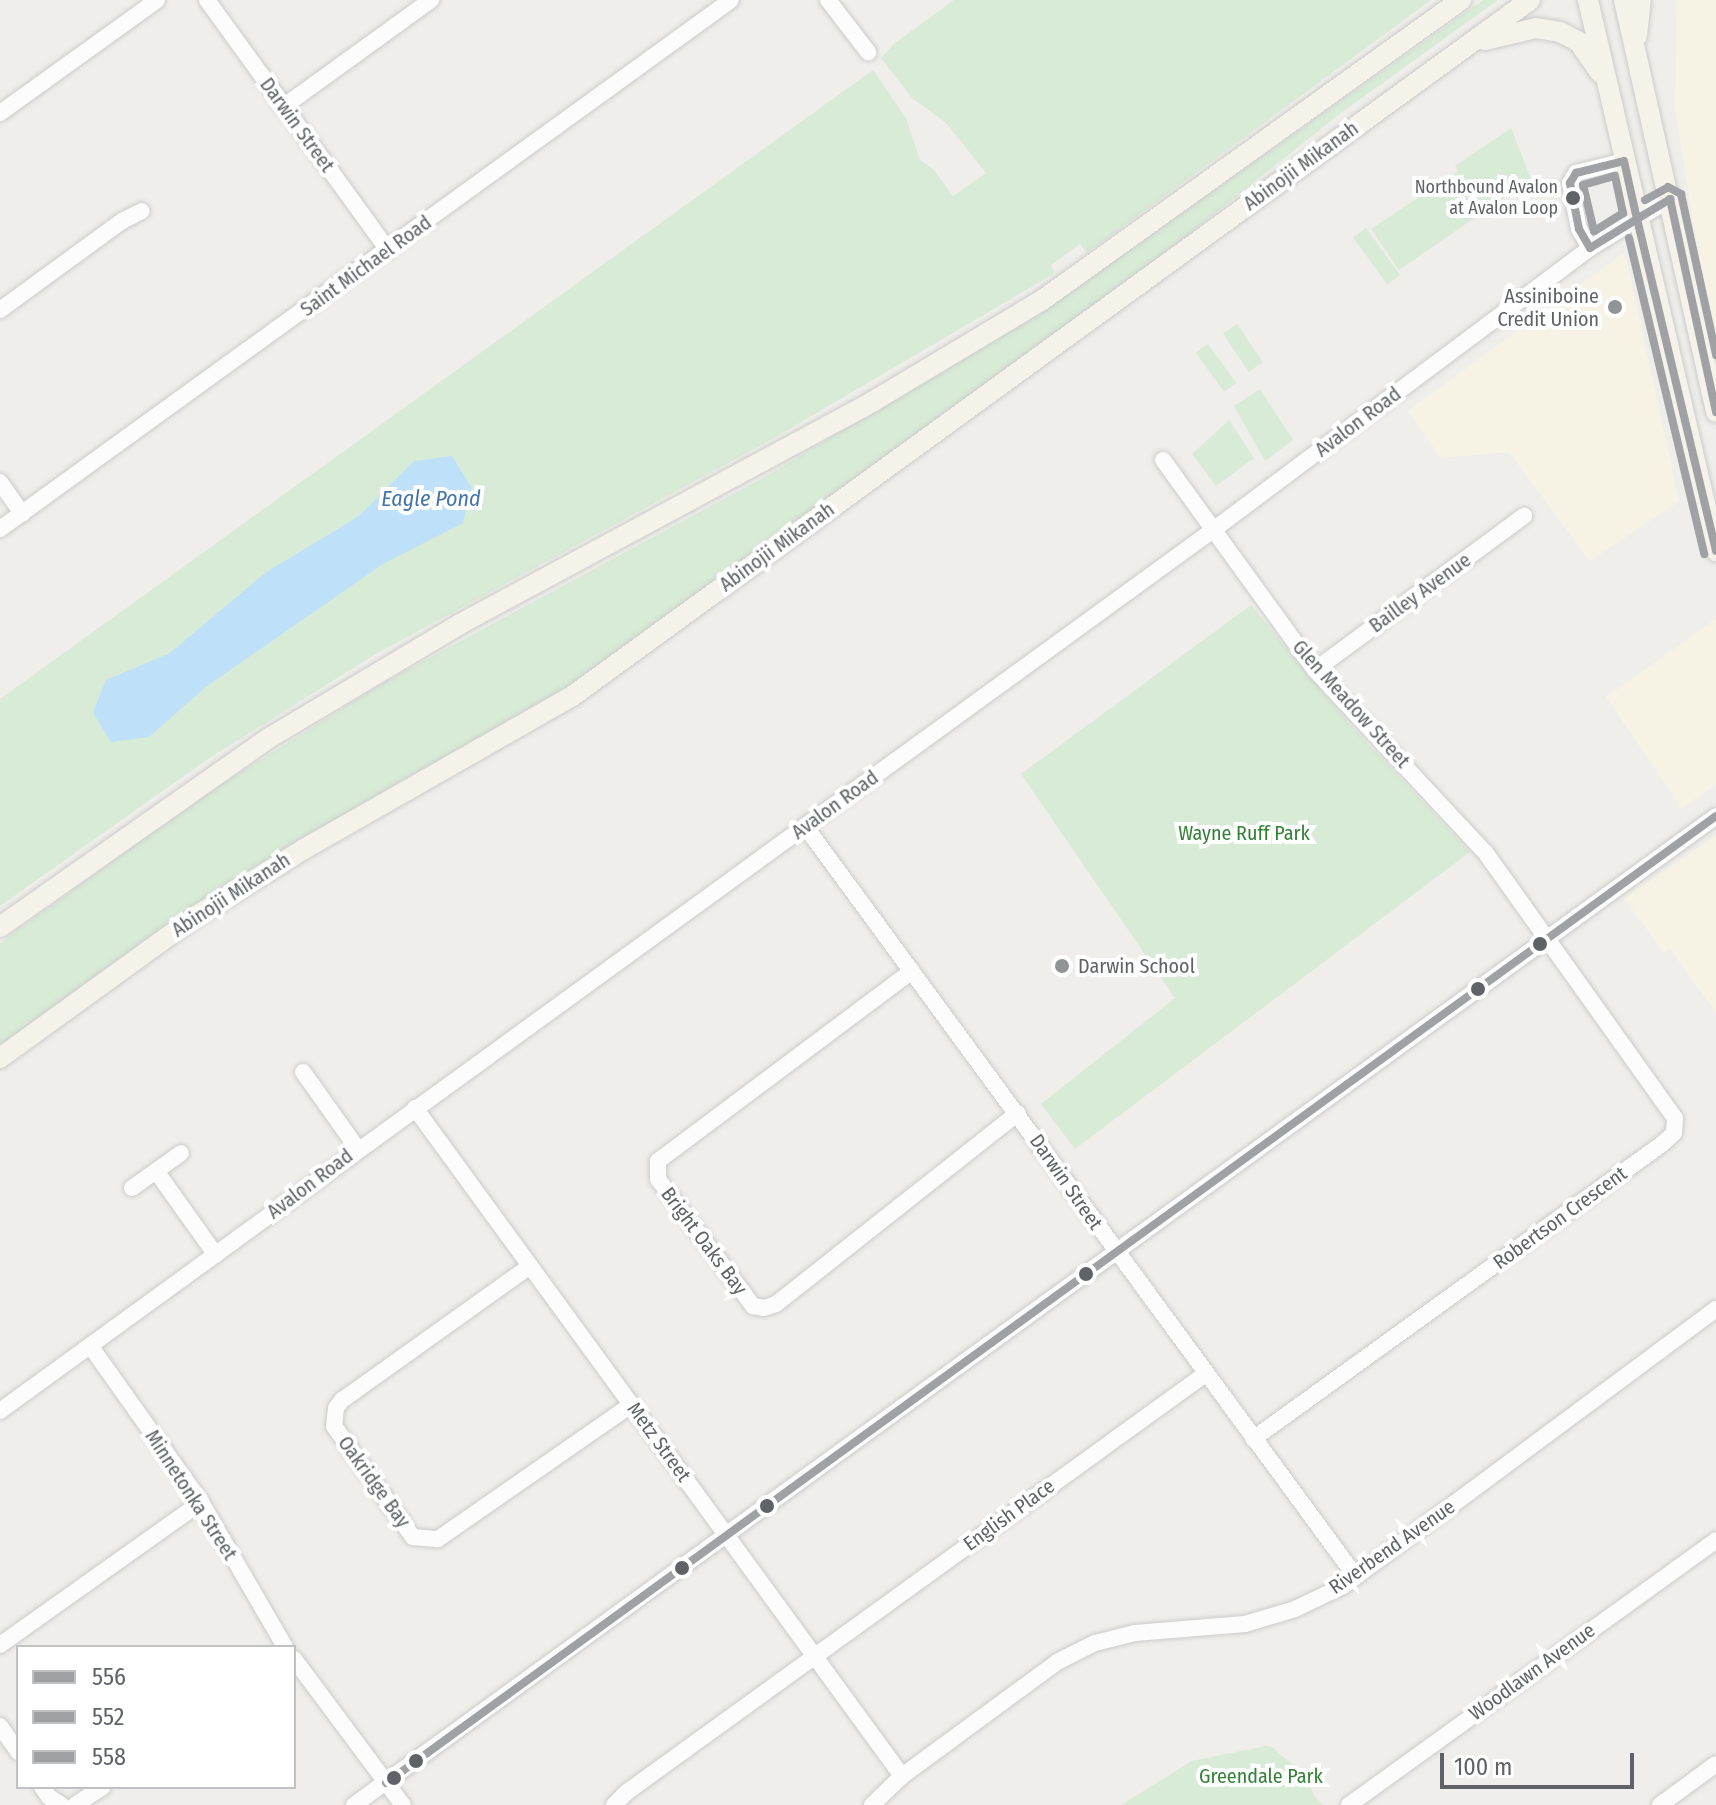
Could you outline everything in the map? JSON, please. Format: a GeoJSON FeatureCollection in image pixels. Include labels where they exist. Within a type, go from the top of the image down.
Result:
{"type":"FeatureCollection","features":[{"type":"Feature","properties":{"kind":"main road","name":"Abinojii Mikanah"},"geometry":{"type":"LineString","coordinates":[[0,927],[296,722],[460,624],[872,402],[1041,301],[1461,0]]}},
{"type":"Feature","properties":{"kind":"main road","name":"Abinojii Mikanah"},"geometry":{"type":"LineString","coordinates":[[0,1058],[196,916],[304,849],[571,697],[1530,0]]}},
{"type":"Feature","properties":{"kind":"main road"},"geometry":{"type":"LineString","coordinates":[[1588,0],[1716,551]]}},
{"type":"Feature","properties":{"kind":"main road"},"geometry":{"type":"LineString","coordinates":[[1624,0],[1716,412]]}},
{"type":"Feature","properties":{"kind":"main road"},"geometry":{"type":"LineString","coordinates":[[1635,48],[1641,0]]}},
{"type":"Feature","properties":{"kind":"main road"},"geometry":{"type":"LineString","coordinates":[[1466,46],[1512,31],[1536,28],[1560,32],[1578,41],[1609,87]]}},
{"type":"Feature","properties":{"kind":"street"},"geometry":{"type":"LineString","coordinates":[[0,113],[157,0]]}},
{"type":"Feature","properties":{"kind":"street","name":"Darwin Street"},"geometry":{"type":"LineString","coordinates":[[207,0],[388,250]]}},
{"type":"Feature","properties":{"kind":"street"},"geometry":{"type":"LineString","coordinates":[[283,107],[431,0]]}},
{"type":"Feature","properties":{"kind":"street","name":"Saint Michael Road"},"geometry":{"type":"LineString","coordinates":[[0,529],[731,0]]}},
{"type":"Feature","properties":{"kind":"street"},"geometry":{"type":"LineString","coordinates":[[828,0],[868,52]]}},
{"type":"Feature","properties":{"kind":"street"},"geometry":{"type":"LineString","coordinates":[[1590,248],[1579,229],[1570,183],[1576,173],[1624,161]]}},
{"type":"Feature","properties":{"kind":"street","name":"Avalon Road"},"geometry":{"type":"LineString","coordinates":[[0,1411],[216,1255],[357,1148],[1213,530],[1590,248],[1670,199]]}},
{"type":"Feature","properties":{"kind":"street"},"geometry":{"type":"LineString","coordinates":[[0,310],[122,221],[142,211]]}},
{"type":"Feature","properties":{"kind":"street","name":"Glen Meadow Street"},"geometry":{"type":"LineString","coordinates":[[1163,460],[1315,670],[1485,852],[1546,941]]}},
{"type":"Feature","properties":{"kind":"street"},"geometry":{"type":"LineString","coordinates":[[0,482],[22,514]]}},
{"type":"Feature","properties":{"kind":"street","name":"Bailley Avenue"},"geometry":{"type":"LineString","coordinates":[[1315,670],[1524,516]]}},
{"type":"Feature","properties":{"kind":"street"},"geometry":{"type":"LineString","coordinates":[[354,1805],[1716,816]]}},
{"type":"Feature","properties":{"kind":"street","name":"Darwin Street"},"geometry":{"type":"LineString","coordinates":[[805,826],[1018,1113],[1204,1375],[1356,1577]]}},
{"type":"Feature","properties":{"kind":"street","name":"Robertson Crescent"},"geometry":{"type":"LineString","coordinates":[[1253,1439],[1674,1133],[1675,1118],[1546,941]]}},
{"type":"Feature","properties":{"kind":"street","name":"Bright Oaks Bay"},"geometry":{"type":"LineString","coordinates":[[912,971],[658,1161],[658,1179],[753,1306],[764,1308],[776,1304],[1018,1113]]}},
{"type":"Feature","properties":{"kind":"street"},"geometry":{"type":"LineString","coordinates":[[303,1072],[357,1148]]}},
{"type":"Feature","properties":{"kind":"street","name":"Metz Street"},"geometry":{"type":"LineString","coordinates":[[415,1108],[902,1776]]}},
{"type":"Feature","properties":{"kind":"street"},"geometry":{"type":"LineString","coordinates":[[132,1188],[181,1153]]}},
{"type":"Feature","properties":{"kind":"street"},"geometry":{"type":"LineString","coordinates":[[156,1171],[216,1255]]}},
{"type":"Feature","properties":{"kind":"street","name":"Oakridge Bay"},"geometry":{"type":"LineString","coordinates":[[530,1266],[342,1400],[336,1408],[334,1426],[413,1537],[438,1539],[632,1404]]}},
{"type":"Feature","properties":{"kind":"street","name":"Riverbend Avenue"},"geometry":{"type":"LineString","coordinates":[[872,1805],[902,1776],[1057,1662],[1095,1643],[1135,1633],[1245,1624],[1295,1609],[1356,1577],[1716,1309]]}},
{"type":"Feature","properties":{"kind":"street","name":"Minnetonka Street"},"geometry":{"type":"LineString","coordinates":[[91,1347],[201,1502],[284,1645]]}},
{"type":"Feature","properties":{"kind":"street","name":"English Place"},"geometry":{"type":"LineString","coordinates":[[614,1805],[616,1799],[1204,1375]]}},
{"type":"Feature","properties":{"kind":"street"},"geometry":{"type":"LineString","coordinates":[[0,1645],[201,1502]]}},
{"type":"Feature","properties":{"kind":"street","name":"Woodlawn Avenue"},"geometry":{"type":"LineString","coordinates":[[1349,1805],[1716,1540]]}},
{"type":"Feature","properties":{"kind":"street"},"geometry":{"type":"LineString","coordinates":[[296,1662],[403,1805]]}},
{"type":"Feature","properties":{"kind":"street"},"geometry":{"type":"LineString","coordinates":[[0,1726],[16,1749]]}},
{"type":"Feature","properties":{"kind":"street"},"geometry":{"type":"LineString","coordinates":[[1660,1805],[1716,1764]]}},
{"type":"Feature","properties":{"kind":"street"},"geometry":{"type":"LineString","coordinates":[[43,1789],[49,1797],[62,1805]]}},
{"type":"Feature","properties":{"kind":"street"},"geometry":{"type":"LineString","coordinates":[[75,1805],[100,1789]]}},
{"type":"Feature","properties":{"kind":"shaded area"},"geometry":{"type":"Polygon","coordinates":[[[1677,0],[1716,0],[1716,332],[1698,252],[1675,108],[1677,0]]]}},
{"type":"Feature","properties":{"kind":"shaded area"},"geometry":{"type":"Polygon","coordinates":[[[1625,252],[1679,501],[1590,561],[1509,452],[1441,458],[1408,411],[1625,252]]]}},
{"type":"Feature","properties":{"kind":"shaded area"},"geometry":{"type":"Polygon","coordinates":[[[1716,619],[1716,784],[1682,808],[1606,697],[1716,619]]]}},
{"type":"Feature","properties":{"kind":"shaded area"},"geometry":{"type":"Polygon","coordinates":[[[1716,836],[1716,1013],[1670,949],[1664,953],[1624,898],[1716,836]]]}},
{"type":"Feature","properties":{"kind":"green space"},"geometry":{"type":"Polygon","coordinates":[[[954,0],[1431,0],[1087,253],[1080,244],[1051,265],[1055,273],[774,438],[374,655],[208,759],[0,906],[0,699],[873,70],[906,118],[920,160],[934,170],[953,196],[986,173],[946,123],[912,98],[881,58],[895,43],[954,0]]]}},
{"type":"Feature","properties":{"kind":"green space"},"geometry":{"type":"Polygon","coordinates":[[[1483,0],[1498,0],[1341,113],[1120,289],[568,690],[0,1049],[0,943],[128,850],[222,784],[383,683],[770,474],[1064,297],[1483,0]]]}},
{"type":"Feature","properties":{"kind":"green space"},"geometry":{"type":"Polygon","coordinates":[[[1511,128],[1531,179],[1399,270],[1371,229],[1458,171],[1455,166],[1511,128]]]}},
{"type":"Feature","properties":{"kind":"green space"},"geometry":{"type":"Polygon","coordinates":[[[1366,228],[1400,275],[1387,284],[1353,237],[1366,228]]]}},
{"type":"Feature","properties":{"kind":"green space"},"geometry":{"type":"Polygon","coordinates":[[[1237,324],[1263,362],[1249,372],[1223,334],[1237,324]]]}},
{"type":"Feature","properties":{"kind":"green space"},"geometry":{"type":"Polygon","coordinates":[[[1208,344],[1236,383],[1224,392],[1196,353],[1208,344]]]}},
{"type":"Feature","properties":{"kind":"green space"},"geometry":{"type":"Polygon","coordinates":[[[1260,389],[1293,440],[1265,461],[1234,406],[1260,389]]]}},
{"type":"Feature","properties":{"kind":"green space"},"geometry":{"type":"Polygon","coordinates":[[[1229,420],[1254,458],[1216,486],[1192,454],[1229,420]]]}},
{"type":"Feature","properties":{"kind":"green space","name":"Wayne Ruff Park"},"geometry":{"type":"Polygon","coordinates":[[[1251,605],[1348,722],[1470,852],[1075,1149],[1041,1104],[1175,998],[1021,774],[1251,605]]]}},
{"type":"Feature","properties":{"kind":"green space","name":"Greendale Park"},"geometry":{"type":"Polygon","coordinates":[[[1272,1747],[1306,1776],[1314,1796],[1323,1805],[1121,1805],[1192,1761],[1272,1747]]]}},
{"type":"Feature","properties":{"kind":"water","name":"Eagle Pond"},"geometry":{"type":"Polygon","coordinates":[[[452,456],[472,488],[463,523],[383,564],[207,686],[149,737],[111,742],[93,713],[106,680],[170,653],[265,573],[359,516],[414,461],[452,456]]]}},
{"type":"Feature","properties":{"kind":"transit line","name":"552"},"geometry":{"type":"LineString","coordinates":[[1624,161],[1637,219],[1590,248],[1579,229],[1570,183],[1576,173],[1624,161]]}},
{"type":"Feature","properties":{"kind":"transit line","name":"558"},"geometry":{"type":"LineString","coordinates":[[1615,176],[1623,213],[1594,231],[1583,185],[1615,176]]}},
{"type":"Feature","properties":{"kind":"transit line","name":"558"},"geometry":{"type":"LineString","coordinates":[[1645,200],[1668,187],[1681,194],[1716,355]]}},
{"type":"Feature","properties":{"kind":"transit line","name":"552"},"geometry":{"type":"LineString","coordinates":[[1637,219],[1670,199],[1716,412]]}},
{"type":"Feature","properties":{"kind":"transit line","name":"552"},"geometry":{"type":"LineString","coordinates":[[1637,219],[1716,551]]}},
{"type":"Feature","properties":{"kind":"transit line","name":"558"},"geometry":{"type":"LineString","coordinates":[[1629,238],[1704,554]]}},
{"type":"Feature","properties":{"kind":"transit line","name":"556"},"geometry":{"type":"LineString","coordinates":[[386,1783],[1716,816]]}},
{"type":"Feature","properties":{"kind":"place","name":"Northbound Avalon at Avalon Loop"},"geometry":{"type":"Point","coordinates":[1573,198]}},
{"type":"Feature","properties":{"kind":"place","name":"Assiniboine Credit Union"},"geometry":{"type":"Point","coordinates":[1615,307]}},
{"type":"Feature","properties":{"kind":"place","name":"Darwin School"},"geometry":{"type":"Point","coordinates":[1062,966]}}]}
